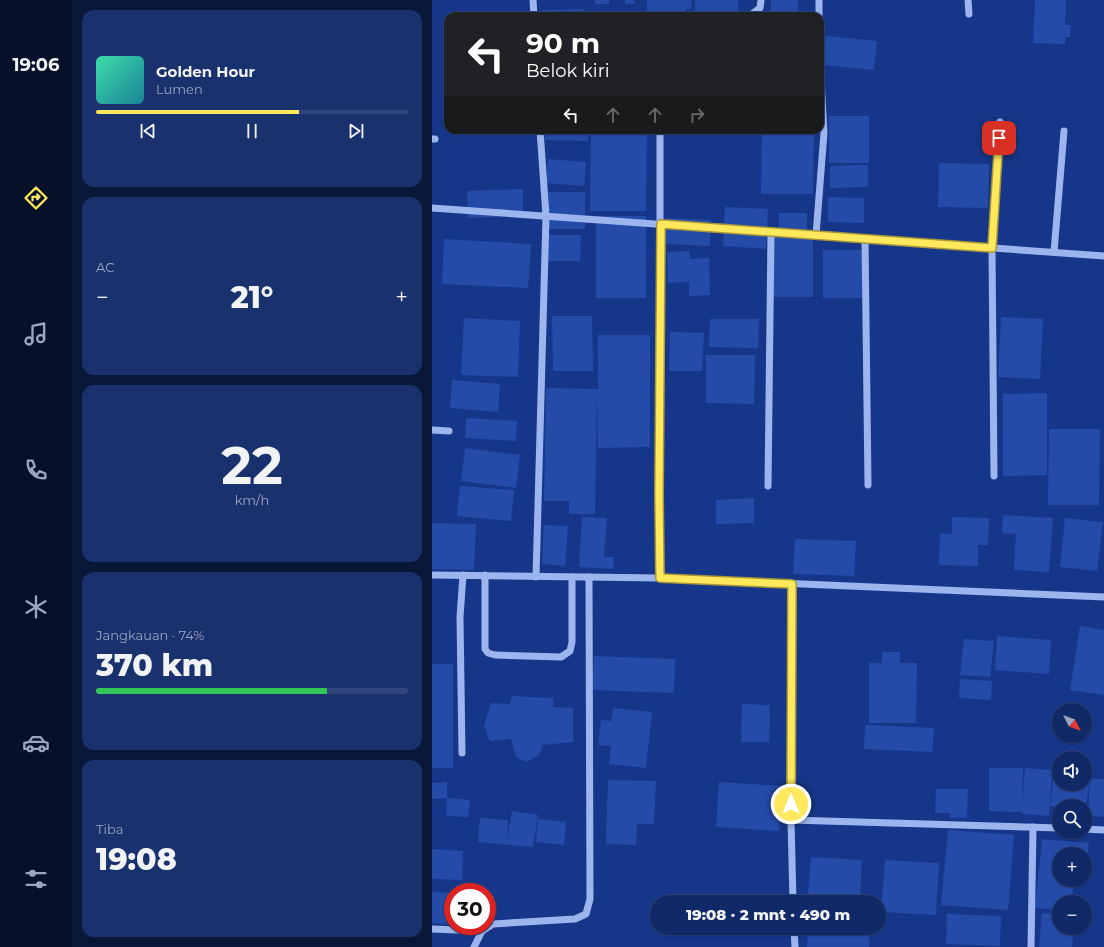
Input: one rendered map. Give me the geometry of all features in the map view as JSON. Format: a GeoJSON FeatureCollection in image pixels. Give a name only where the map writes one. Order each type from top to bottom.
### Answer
{"type":"FeatureCollection","features":[{"type":"Feature","properties":{"kind":"street"},"geometry":{"type":"LineString","coordinates":[[533,0],[534,12]]}},
{"type":"Feature","properties":{"kind":"street"},"geometry":{"type":"LineString","coordinates":[[754,12],[760,8],[761,0]]}},
{"type":"Feature","properties":{"kind":"street"},"geometry":{"type":"LineString","coordinates":[[819,0],[819,12]]}},
{"type":"Feature","properties":{"kind":"street"},"geometry":{"type":"LineString","coordinates":[[968,0],[969,14]]}},
{"type":"Feature","properties":{"kind":"street"},"geometry":{"type":"LineString","coordinates":[[994,476],[992,248],[1000,122]]}},
{"type":"Feature","properties":{"kind":"street"},"geometry":{"type":"LineString","coordinates":[[1054,252],[1064,131]]}},
{"type":"Feature","properties":{"kind":"street"},"geometry":{"type":"LineString","coordinates":[[536,577],[546,216],[540,134]]}},
{"type":"Feature","properties":{"kind":"street"},"geometry":{"type":"LineString","coordinates":[[660,134],[660,578]]}},
{"type":"Feature","properties":{"kind":"street"},"geometry":{"type":"LineString","coordinates":[[816,235],[824,134]]}},
{"type":"Feature","properties":{"kind":"street"},"geometry":{"type":"LineString","coordinates":[[432,208],[1104,256]]}},
{"type":"Feature","properties":{"kind":"street"},"geometry":{"type":"LineString","coordinates":[[768,486],[771,232]]}},
{"type":"Feature","properties":{"kind":"street"},"geometry":{"type":"LineString","coordinates":[[865,239],[868,485]]}},
{"type":"Feature","properties":{"kind":"street"},"geometry":{"type":"LineString","coordinates":[[432,430],[449,431]]}},
{"type":"Feature","properties":{"kind":"street"},"geometry":{"type":"LineString","coordinates":[[432,575],[660,578],[1104,597]]}},
{"type":"Feature","properties":{"kind":"street"},"geometry":{"type":"LineString","coordinates":[[462,752],[460,617],[463,575]]}},
{"type":"Feature","properties":{"kind":"street"},"geometry":{"type":"LineString","coordinates":[[485,575],[485,649],[488,653],[495,655],[561,657],[570,651],[572,642],[572,577]]}},
{"type":"Feature","properties":{"kind":"street"},"geometry":{"type":"LineString","coordinates":[[496,924],[575,919],[586,914],[590,899],[589,577]]}},
{"type":"Feature","properties":{"kind":"street"},"geometry":{"type":"LineString","coordinates":[[792,584],[791,820],[793,895]]}},
{"type":"Feature","properties":{"kind":"street"},"geometry":{"type":"LineString","coordinates":[[791,820],[1052,828]]}},
{"type":"Feature","properties":{"kind":"street"},"geometry":{"type":"LineString","coordinates":[[1031,947],[1033,827]]}},
{"type":"Feature","properties":{"kind":"street"},"geometry":{"type":"LineString","coordinates":[[1092,829],[1104,830]]}},
{"type":"Feature","properties":{"kind":"street"},"geometry":{"type":"LineString","coordinates":[[432,929],[444,929]]}},
{"type":"Feature","properties":{"kind":"street"},"geometry":{"type":"LineString","coordinates":[[474,947],[480,935]]}},
{"type":"Feature","properties":{"kind":"street"},"geometry":{"type":"LineString","coordinates":[[794,935],[795,947]]}},
{"type":"Feature","properties":{"kind":"building"},"geometry":{"type":"Polygon","coordinates":[[[595,0],[609,0],[609,4],[595,4],[595,0]]]}},
{"type":"Feature","properties":{"kind":"building"},"geometry":{"type":"Polygon","coordinates":[[[625,0],[634,0],[635,4],[625,4],[625,0]]]}},
{"type":"Feature","properties":{"kind":"building"},"geometry":{"type":"Polygon","coordinates":[[[647,0],[692,0],[691,9],[686,9],[686,12],[647,12],[647,0]]]}},
{"type":"Feature","properties":{"kind":"building"},"geometry":{"type":"Polygon","coordinates":[[[695,0],[738,0],[738,12],[695,11],[695,0]]]}},
{"type":"Feature","properties":{"kind":"building"},"geometry":{"type":"Polygon","coordinates":[[[771,0],[798,0],[798,12],[771,12],[771,0]]]}},
{"type":"Feature","properties":{"kind":"building"},"geometry":{"type":"Polygon","coordinates":[[[1035,0],[1066,0],[1065,25],[1071,25],[1070,37],[1065,37],[1065,44],[1033,43],[1035,0]]]}},
{"type":"Feature","properties":{"kind":"building"},"geometry":{"type":"Polygon","coordinates":[[[584,9],[584,12],[543,12],[543,10],[584,9]]]}},
{"type":"Feature","properties":{"kind":"building"},"geometry":{"type":"Polygon","coordinates":[[[826,36],[877,41],[874,70],[824,65],[826,36]]]}},
{"type":"Feature","properties":{"kind":"building"},"geometry":{"type":"Polygon","coordinates":[[[829,116],[869,116],[869,163],[829,163],[829,116]]]}},
{"type":"Feature","properties":{"kind":"building"},"geometry":{"type":"Polygon","coordinates":[[[545,134],[588,134],[588,141],[545,140],[545,134]]]}},
{"type":"Feature","properties":{"kind":"building"},"geometry":{"type":"Polygon","coordinates":[[[591,134],[647,134],[646,211],[590,211],[591,134]]]}},
{"type":"Feature","properties":{"kind":"building"},"geometry":{"type":"Polygon","coordinates":[[[762,134],[814,134],[813,194],[761,194],[762,134]]]}},
{"type":"Feature","properties":{"kind":"building"},"geometry":{"type":"Polygon","coordinates":[[[548,159],[586,162],[584,186],[546,183],[548,159]]]}},
{"type":"Feature","properties":{"kind":"building"},"geometry":{"type":"Polygon","coordinates":[[[939,163],[989,164],[988,208],[938,207],[939,163]]]}},
{"type":"Feature","properties":{"kind":"building"},"geometry":{"type":"Polygon","coordinates":[[[868,165],[868,187],[830,188],[830,166],[868,165]]]}},
{"type":"Feature","properties":{"kind":"building"},"geometry":{"type":"Polygon","coordinates":[[[523,189],[523,216],[468,218],[467,191],[523,189]]]}},
{"type":"Feature","properties":{"kind":"building"},"geometry":{"type":"Polygon","coordinates":[[[548,192],[585,192],[585,229],[547,229],[548,192]]]}},
{"type":"Feature","properties":{"kind":"building"},"geometry":{"type":"Polygon","coordinates":[[[828,197],[864,198],[864,223],[828,222],[828,197]]]}},
{"type":"Feature","properties":{"kind":"building"},"geometry":{"type":"Polygon","coordinates":[[[725,207],[768,209],[766,249],[723,246],[725,207]]]}},
{"type":"Feature","properties":{"kind":"building"},"geometry":{"type":"Polygon","coordinates":[[[779,213],[807,213],[807,240],[813,240],[813,297],[772,297],[772,235],[779,235],[779,213]]]}},
{"type":"Feature","properties":{"kind":"building"},"geometry":{"type":"Polygon","coordinates":[[[596,216],[646,216],[646,298],[596,298],[596,216]]]}},
{"type":"Feature","properties":{"kind":"building"},"geometry":{"type":"Polygon","coordinates":[[[666,218],[711,220],[710,246],[665,244],[666,218]]]}},
{"type":"Feature","properties":{"kind":"building"},"geometry":{"type":"Polygon","coordinates":[[[548,235],[581,235],[580,261],[548,261],[548,235]]]}},
{"type":"Feature","properties":{"kind":"building"},"geometry":{"type":"Polygon","coordinates":[[[444,239],[531,244],[528,288],[442,284],[444,239]]]}},
{"type":"Feature","properties":{"kind":"building"},"geometry":{"type":"Polygon","coordinates":[[[823,250],[863,250],[862,298],[823,298],[823,250]]]}},
{"type":"Feature","properties":{"kind":"building"},"geometry":{"type":"Polygon","coordinates":[[[690,251],[690,259],[709,258],[710,295],[689,296],[689,282],[668,283],[667,252],[690,251]]]}},
{"type":"Feature","properties":{"kind":"building"},"geometry":{"type":"Polygon","coordinates":[[[552,316],[592,316],[593,371],[553,371],[552,316]]]}},
{"type":"Feature","properties":{"kind":"building"},"geometry":{"type":"Polygon","coordinates":[[[1001,317],[1043,319],[1040,379],[998,377],[1001,317]]]}},
{"type":"Feature","properties":{"kind":"building"},"geometry":{"type":"Polygon","coordinates":[[[464,318],[520,321],[518,377],[461,375],[464,318]]]}},
{"type":"Feature","properties":{"kind":"building"},"geometry":{"type":"Polygon","coordinates":[[[710,319],[759,319],[758,348],[709,347],[710,319]]]}},
{"type":"Feature","properties":{"kind":"building"},"geometry":{"type":"Polygon","coordinates":[[[670,332],[704,333],[702,371],[669,371],[670,332]]]}},
{"type":"Feature","properties":{"kind":"building"},"geometry":{"type":"Polygon","coordinates":[[[598,335],[650,335],[650,447],[598,448],[597,393],[595,514],[569,514],[569,501],[544,501],[546,388],[598,389],[598,335]]]}},
{"type":"Feature","properties":{"kind":"building"},"geometry":{"type":"Polygon","coordinates":[[[706,355],[755,355],[754,404],[706,403],[706,355]]]}},
{"type":"Feature","properties":{"kind":"building"},"geometry":{"type":"Polygon","coordinates":[[[452,380],[500,384],[498,412],[450,408],[452,380]]]}},
{"type":"Feature","properties":{"kind":"building"},"geometry":{"type":"Polygon","coordinates":[[[1047,393],[1047,475],[1003,476],[1003,394],[1047,393]]]}},
{"type":"Feature","properties":{"kind":"building"},"geometry":{"type":"Polygon","coordinates":[[[466,418],[517,421],[516,441],[465,438],[466,418]]]}},
{"type":"Feature","properties":{"kind":"building"},"geometry":{"type":"Polygon","coordinates":[[[1049,429],[1100,429],[1099,505],[1048,505],[1049,429]]]}},
{"type":"Feature","properties":{"kind":"building"},"geometry":{"type":"Polygon","coordinates":[[[465,448],[520,455],[516,488],[461,481],[465,448]]]}},
{"type":"Feature","properties":{"kind":"building"},"geometry":{"type":"Polygon","coordinates":[[[460,486],[514,490],[511,521],[457,516],[460,486]]]}},
{"type":"Feature","properties":{"kind":"building"},"geometry":{"type":"Polygon","coordinates":[[[754,498],[754,523],[716,524],[716,500],[754,498]]]}},
{"type":"Feature","properties":{"kind":"building"},"geometry":{"type":"Polygon","coordinates":[[[1003,515],[1053,518],[1049,572],[1014,570],[1016,534],[1002,533],[1003,515]]]}},
{"type":"Feature","properties":{"kind":"building"},"geometry":{"type":"Polygon","coordinates":[[[582,517],[607,518],[604,557],[614,557],[613,569],[579,567],[582,517]]]}},
{"type":"Feature","properties":{"kind":"building"},"geometry":{"type":"Polygon","coordinates":[[[952,517],[989,518],[988,545],[978,545],[978,566],[939,565],[940,533],[952,534],[952,517]]]}},
{"type":"Feature","properties":{"kind":"building"},"geometry":{"type":"Polygon","coordinates":[[[1065,518],[1103,522],[1097,571],[1060,567],[1065,518]]]}},
{"type":"Feature","properties":{"kind":"building"},"geometry":{"type":"Polygon","coordinates":[[[432,523],[476,524],[474,570],[432,569],[432,523]]]}},
{"type":"Feature","properties":{"kind":"building"},"geometry":{"type":"Polygon","coordinates":[[[544,525],[568,526],[565,566],[542,564],[544,525]]]}},
{"type":"Feature","properties":{"kind":"building"},"geometry":{"type":"Polygon","coordinates":[[[795,539],[856,541],[854,576],[793,574],[795,539]]]}},
{"type":"Feature","properties":{"kind":"building"},"geometry":{"type":"Polygon","coordinates":[[[1080,626],[1104,630],[1104,695],[1070,690],[1080,626]]]}},
{"type":"Feature","properties":{"kind":"building"},"geometry":{"type":"Polygon","coordinates":[[[997,636],[1051,640],[1049,674],[995,670],[997,636]]]}},
{"type":"Feature","properties":{"kind":"building"},"geometry":{"type":"Polygon","coordinates":[[[964,639],[994,641],[990,677],[960,675],[964,639]]]}},
{"type":"Feature","properties":{"kind":"building"},"geometry":{"type":"Polygon","coordinates":[[[882,652],[900,652],[900,663],[917,663],[916,723],[869,723],[869,663],[882,663],[882,652]]]}},
{"type":"Feature","properties":{"kind":"building"},"geometry":{"type":"Polygon","coordinates":[[[594,656],[675,659],[674,693],[592,690],[594,656]]]}},
{"type":"Feature","properties":{"kind":"building"},"geometry":{"type":"Polygon","coordinates":[[[432,664],[453,664],[453,768],[432,768],[432,664]]]}},
{"type":"Feature","properties":{"kind":"building"},"geometry":{"type":"Polygon","coordinates":[[[960,679],[992,681],[991,700],[959,698],[960,679]]]}},
{"type":"Feature","properties":{"kind":"building"},"geometry":{"type":"Polygon","coordinates":[[[512,696],[553,698],[553,707],[573,708],[573,742],[543,745],[539,755],[527,762],[516,757],[511,739],[490,741],[484,726],[491,703],[510,704],[512,696]]]}},
{"type":"Feature","properties":{"kind":"building"},"geometry":{"type":"Polygon","coordinates":[[[742,704],[770,705],[769,742],[741,742],[742,704]]]}},
{"type":"Feature","properties":{"kind":"building"},"geometry":{"type":"Polygon","coordinates":[[[613,708],[652,712],[646,768],[609,764],[611,746],[598,745],[601,720],[611,721],[613,708]]]}},
{"type":"Feature","properties":{"kind":"building"},"geometry":{"type":"Polygon","coordinates":[[[865,725],[934,728],[932,752],[864,749],[865,725]]]}},
{"type":"Feature","properties":{"kind":"building"},"geometry":{"type":"Polygon","coordinates":[[[989,768],[1023,768],[1022,807],[1025,768],[1052,770],[1049,816],[1022,814],[1022,812],[989,811],[989,768]]]}},
{"type":"Feature","properties":{"kind":"building"},"geometry":{"type":"Polygon","coordinates":[[[1092,779],[1104,779],[1104,817],[1092,816],[1092,799],[1089,799],[1089,791],[1092,791],[1092,779]]]}},
{"type":"Feature","properties":{"kind":"building"},"geometry":{"type":"Polygon","coordinates":[[[608,780],[656,781],[654,824],[637,824],[636,845],[606,844],[608,780]]]}},
{"type":"Feature","properties":{"kind":"building"},"geometry":{"type":"Polygon","coordinates":[[[447,782],[447,798],[432,799],[432,783],[447,782]]]}},
{"type":"Feature","properties":{"kind":"building"},"geometry":{"type":"Polygon","coordinates":[[[719,782],[782,786],[779,831],[716,827],[719,782]]]}},
{"type":"Feature","properties":{"kind":"building"},"geometry":{"type":"Polygon","coordinates":[[[936,789],[968,789],[967,818],[950,818],[950,813],[935,813],[936,789]]]}},
{"type":"Feature","properties":{"kind":"building"},"geometry":{"type":"Polygon","coordinates":[[[1052,790],[1088,791],[1087,799],[1052,799],[1052,806],[1050,806],[1052,790]]]}},
{"type":"Feature","properties":{"kind":"building"},"geometry":{"type":"Polygon","coordinates":[[[447,798],[470,800],[468,817],[446,816],[447,798]]]}},
{"type":"Feature","properties":{"kind":"building"},"geometry":{"type":"Polygon","coordinates":[[[512,811],[538,815],[533,847],[478,842],[480,818],[508,820],[507,841],[512,811]]]}},
{"type":"Feature","properties":{"kind":"building"},"geometry":{"type":"Polygon","coordinates":[[[538,819],[566,822],[564,845],[536,842],[538,819]]]}},
{"type":"Feature","properties":{"kind":"building"},"geometry":{"type":"Polygon","coordinates":[[[948,830],[1014,835],[1008,910],[941,905],[948,830]]]}},
{"type":"Feature","properties":{"kind":"building"},"geometry":{"type":"Polygon","coordinates":[[[1042,839],[1089,843],[1089,847],[1052,847],[1052,887],[1073,887],[1073,895],[1052,895],[1052,909],[1035,908],[1042,839]]]}},
{"type":"Feature","properties":{"kind":"building"},"geometry":{"type":"Polygon","coordinates":[[[432,849],[463,851],[462,880],[432,879],[432,849]]]}},
{"type":"Feature","properties":{"kind":"building"},"geometry":{"type":"Polygon","coordinates":[[[811,857],[862,860],[860,895],[808,895],[811,857]]]}},
{"type":"Feature","properties":{"kind":"building"},"geometry":{"type":"Polygon","coordinates":[[[885,860],[939,863],[936,915],[886,912],[886,895],[882,895],[885,860]]]}},
{"type":"Feature","properties":{"kind":"building"},"geometry":{"type":"Polygon","coordinates":[[[432,892],[444,893],[444,924],[432,923],[432,892]]]}},
{"type":"Feature","properties":{"kind":"building"},"geometry":{"type":"Polygon","coordinates":[[[1042,913],[1052,914],[1052,935],[1073,935],[1072,947],[1039,947],[1042,913]]]}},
{"type":"Feature","properties":{"kind":"building"},"geometry":{"type":"Polygon","coordinates":[[[947,914],[1001,916],[1000,946],[946,944],[947,914]]]}},
{"type":"Feature","properties":{"kind":"building"},"geometry":{"type":"Polygon","coordinates":[[[808,935],[870,935],[869,947],[807,947],[808,935]]]}},
{"type":"Feature","properties":{"kind":"route"},"geometry":{"type":"LineString","coordinates":[[791,804],[792,584],[660,578],[659,495],[661,391],[661,224],[992,248],[999,138]]}}]}
